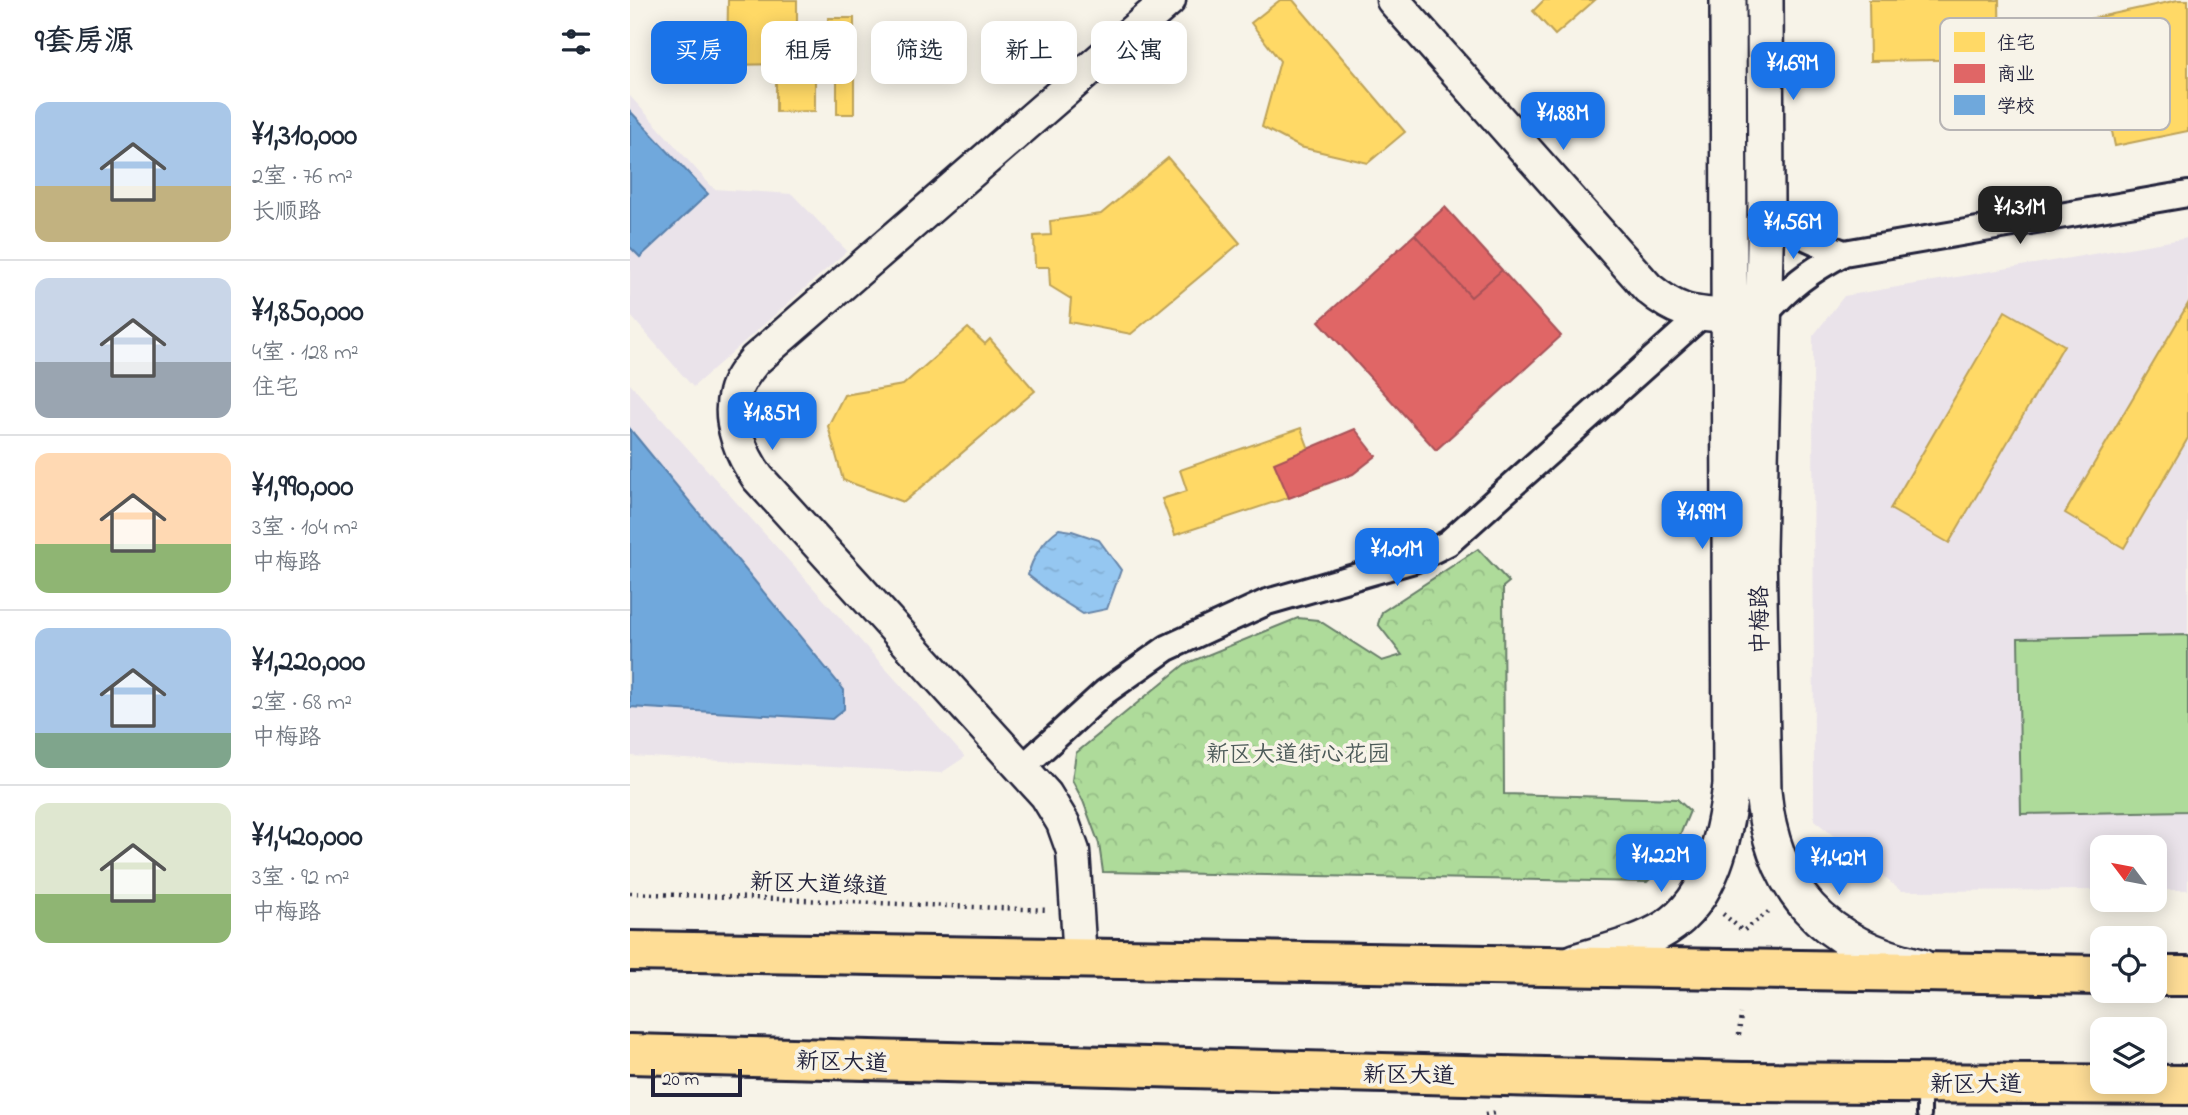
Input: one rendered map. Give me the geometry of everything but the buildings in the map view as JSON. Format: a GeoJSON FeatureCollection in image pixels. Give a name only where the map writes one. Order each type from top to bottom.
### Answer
{"type":"FeatureCollection","features":[{"type":"Feature","properties":{"kind":"main road","name":"中梅路"},"geometry":{"type":"LineString","coordinates":[[1558,967],[1626,945],[1667,927],[1696,898],[1706,880],[1722,835],[1731,785],[1716,315],[1728,0]]}},
{"type":"Feature","properties":{"kind":"main road","name":"中梅路"},"geometry":{"type":"LineString","coordinates":[[1765,0],[1766,204],[1758,564],[1765,819],[1780,868],[1795,892],[1828,926],[1901,962],[1944,973]]}},
{"type":"Feature","properties":{"kind":"main road"},"geometry":{"type":"LineString","coordinates":[[630,951],[2090,975]]}},
{"type":"Feature","properties":{"kind":"main road"},"geometry":{"type":"LineString","coordinates":[[2167,976],[2188,976]]}},
{"type":"Feature","properties":{"kind":"main road","name":"新区大道"},"geometry":{"type":"LineString","coordinates":[[630,1054],[1742,1082],[1924,1099],[2188,1085]]}},
{"type":"Feature","properties":{"kind":"street"},"geometry":{"type":"LineString","coordinates":[[1080,958],[1073,851],[1063,823],[1046,795],[758,478],[746,462],[732,412],[734,394],[743,374],[755,359],[1168,0]]}},
{"type":"Feature","properties":{"kind":"street"},"geometry":{"type":"LineString","coordinates":[[1393,0],[1648,288],[1682,311],[1716,315]]}},
{"type":"Feature","properties":{"kind":"street"},"geometry":{"type":"LineString","coordinates":[[1763,316],[1798,280],[1844,253],[2188,194]]}},
{"type":"Feature","properties":{"kind":"street"},"geometry":{"type":"LineString","coordinates":[[1766,204],[1781,222],[1801,236],[1844,253]]}},
{"type":"Feature","properties":{"kind":"street"},"geometry":{"type":"LineString","coordinates":[[1023,767],[1105,692],[1167,648],[1267,602],[1414,560],[1447,543],[1716,315]]}},
{"type":"Feature","properties":{"kind":"path","name":"新区大道绿道"},"geometry":{"type":"LineString","coordinates":[[630,892],[1048,910]]}},
{"type":"Feature","properties":{"kind":"path"},"geometry":{"type":"LineString","coordinates":[[1722,913],[1743,931],[1774,908]]}},
{"type":"Feature","properties":{"kind":"path"},"geometry":{"type":"LineString","coordinates":[[1740,1035],[1741,1014]]}},
{"type":"Feature","properties":{"kind":"shaded area"},"geometry":{"type":"Polygon","coordinates":[[[630,96],[714,189],[792,194],[847,251],[693,387],[630,315],[630,96]]]}},
{"type":"Feature","properties":{"kind":"shaded area"},"geometry":{"type":"Polygon","coordinates":[[[2188,238],[2188,890],[2167,890],[2167,835],[2090,835],[2090,890],[1901,891],[1814,820],[1813,336],[1844,296],[2188,238]]]}},
{"type":"Feature","properties":{"kind":"shaded area"},"geometry":{"type":"Polygon","coordinates":[[[630,384],[965,757],[941,773],[630,756],[630,384]]]}},
{"type":"Feature","properties":{"kind":"green space","name":"新区大道街心花园"},"geometry":{"type":"Polygon","coordinates":[[[1478,549],[1509,582],[1503,587],[1504,794],[1677,799],[1690,811],[1669,861],[1647,882],[1103,872],[1099,844],[1072,780],[1076,753],[1185,664],[1298,618],[1318,620],[1382,661],[1402,655],[1378,624],[1382,612],[1478,549]]]}},
{"type":"Feature","properties":{"kind":"green space"},"geometry":{"type":"Polygon","coordinates":[[[2188,635],[2188,811],[2021,814],[2018,638],[2188,635]]]}},
{"type":"Feature","properties":{"kind":"water"},"geometry":{"type":"Polygon","coordinates":[[[1059,529],[1099,540],[1121,570],[1107,609],[1083,614],[1028,575],[1039,549],[1059,529]]]}}]}
